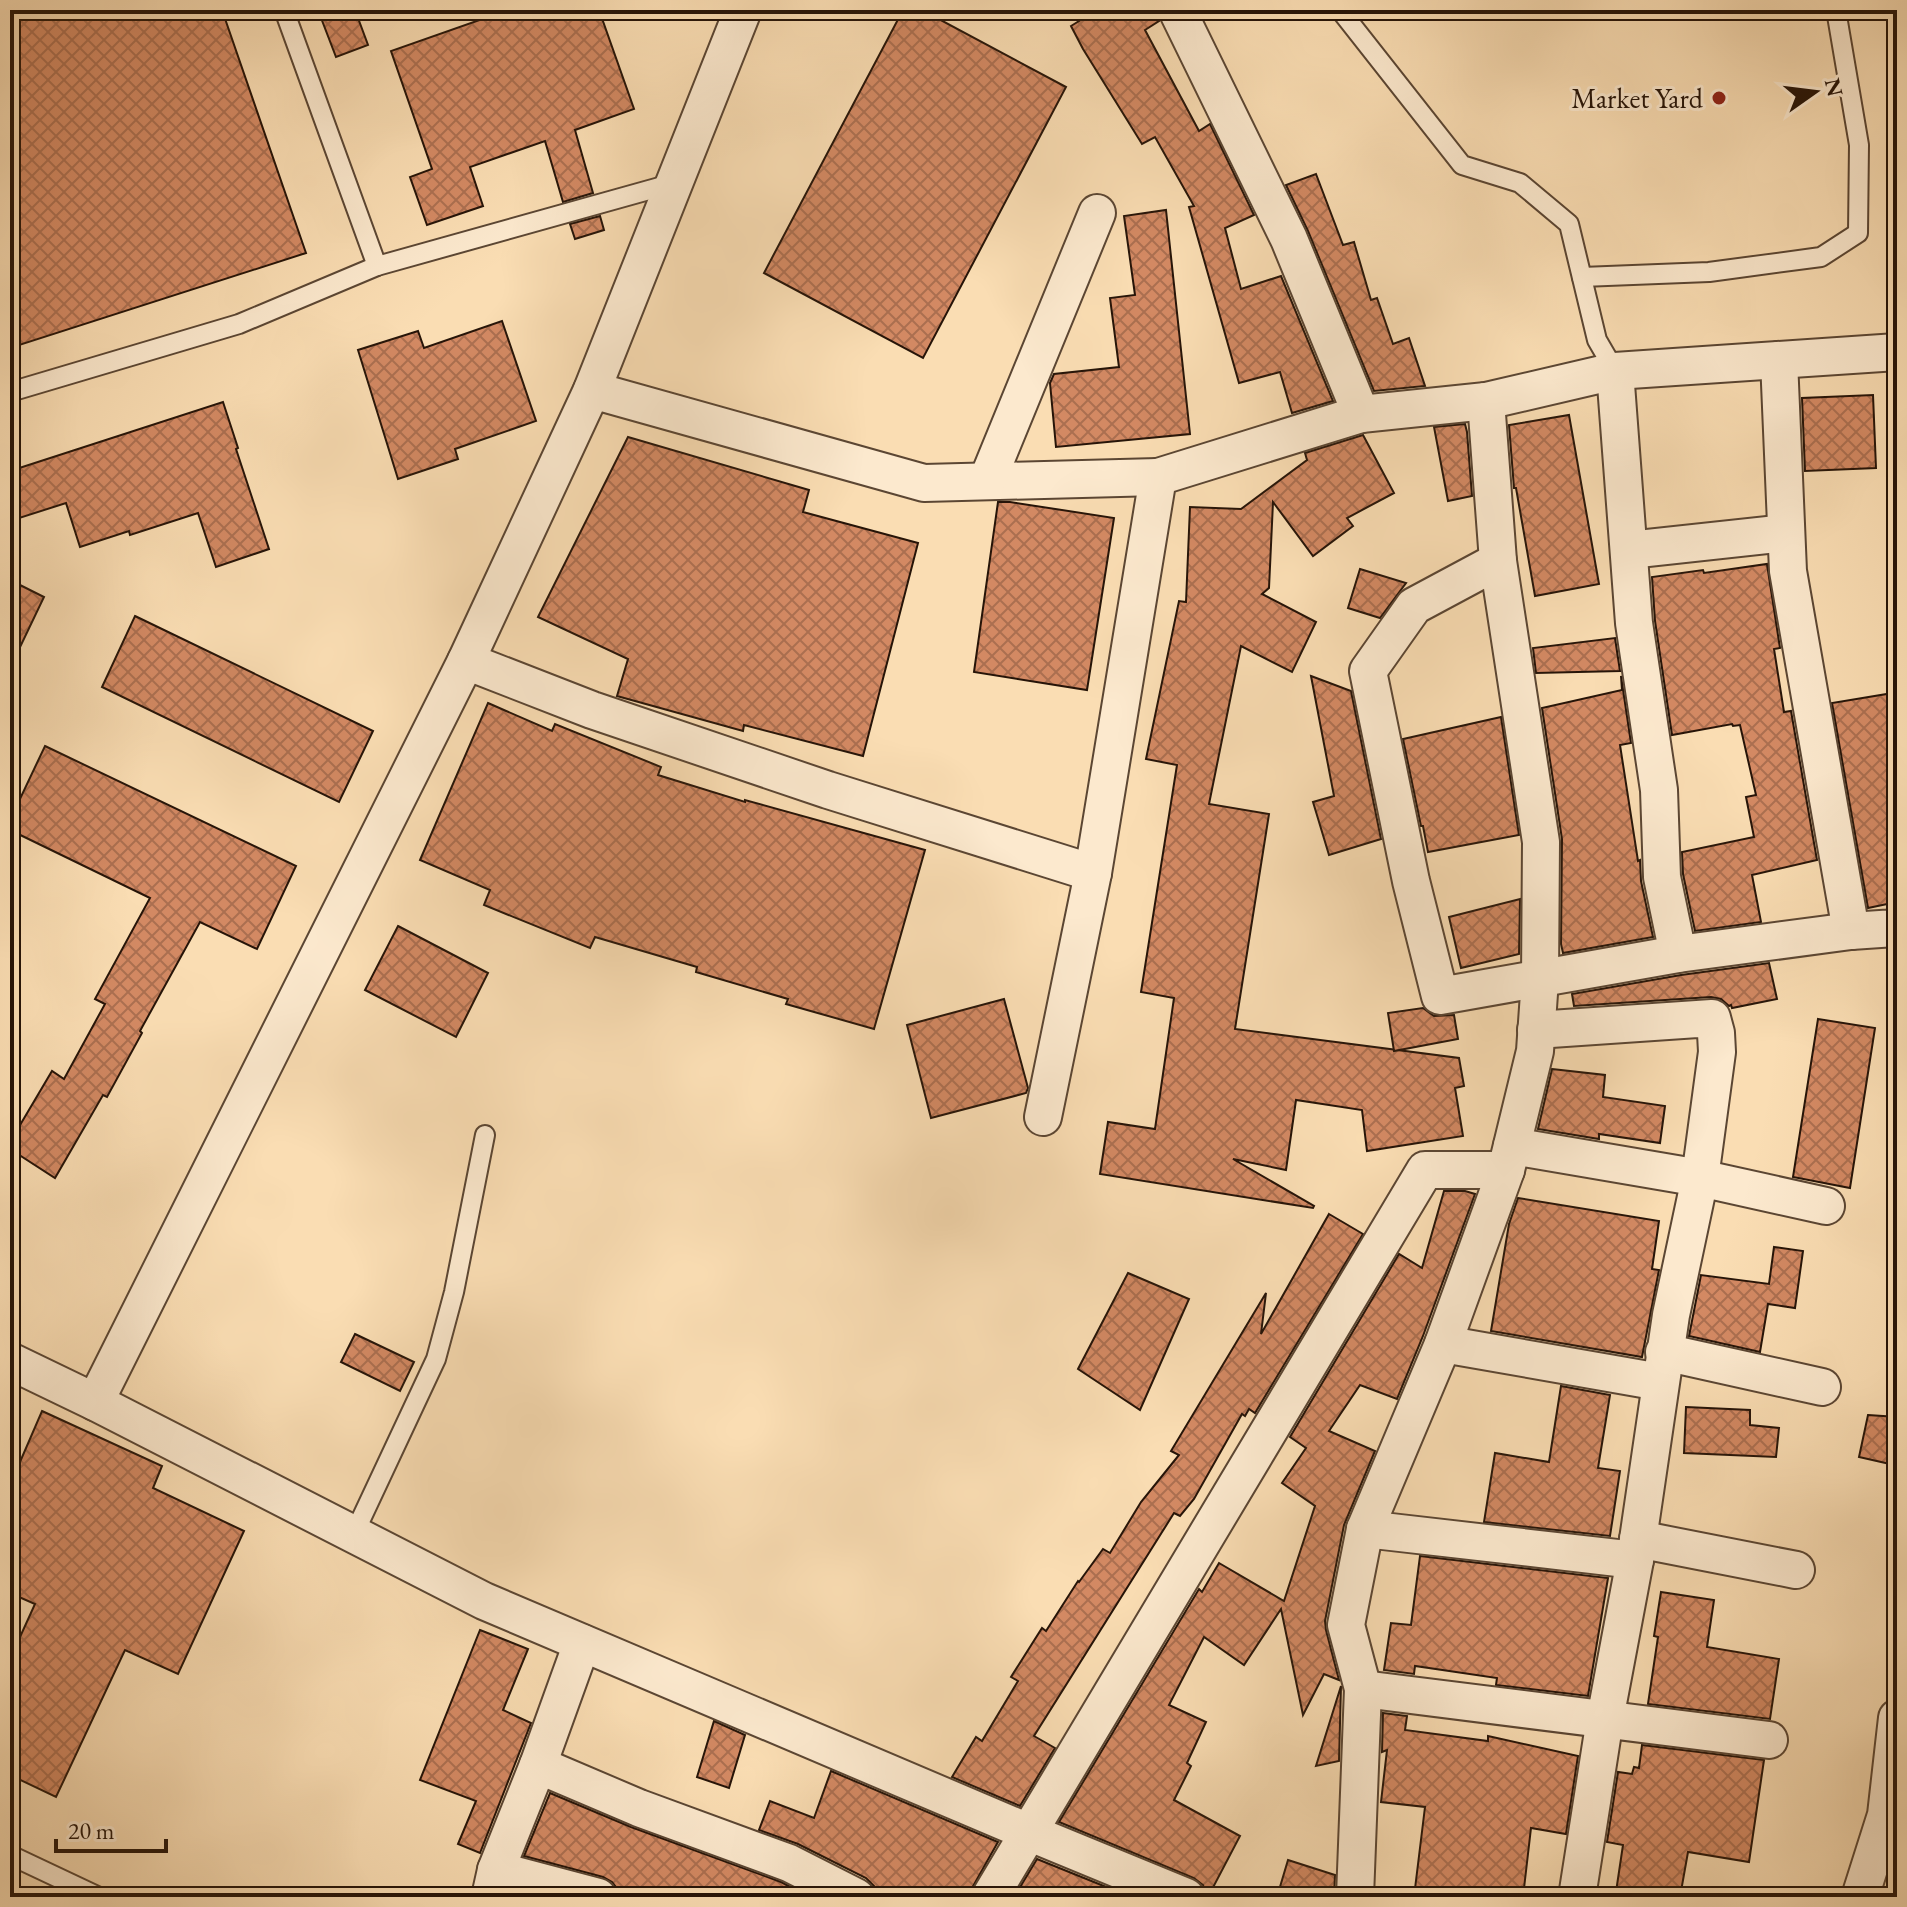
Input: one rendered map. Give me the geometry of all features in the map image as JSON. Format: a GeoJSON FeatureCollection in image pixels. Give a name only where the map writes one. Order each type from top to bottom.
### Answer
{"type":"FeatureCollection","features":[{"type":"Feature","properties":{"kind":"street"},"geometry":{"type":"LineString","coordinates":[[95,1402],[466,661],[592,390],[743,10]]}},
{"type":"Feature","properties":{"kind":"street"},"geometry":{"type":"LineString","coordinates":[[1177,10],[1289,239],[1361,414]]}},
{"type":"Feature","properties":{"kind":"street"},"geometry":{"type":"LineString","coordinates":[[987,481],[1097,213]]}},
{"type":"Feature","properties":{"kind":"street"},"geometry":{"type":"LineString","coordinates":[[592,390],[924,483],[1158,477],[1361,414],[1486,401],[1615,371],[1897,352]]}},
{"type":"Feature","properties":{"kind":"street"},"geometry":{"type":"LineString","coordinates":[[1779,360],[1788,571],[1851,931]]}},
{"type":"Feature","properties":{"kind":"street"},"geometry":{"type":"LineString","coordinates":[[1615,371],[1634,623],[1659,790],[1662,877],[1678,954]]}},
{"type":"Feature","properties":{"kind":"street"},"geometry":{"type":"LineString","coordinates":[[1355,1897],[1363,1689],[1346,1625],[1365,1529],[1443,1344],[1509,1158],[1535,1051],[1540,979],[1541,842],[1498,561],[1486,401]]}},
{"type":"Feature","properties":{"kind":"street"},"geometry":{"type":"LineString","coordinates":[[1043,1117],[1093,873],[1158,477]]}},
{"type":"Feature","properties":{"kind":"street"},"geometry":{"type":"LineString","coordinates":[[1629,550],[1786,533]]}},
{"type":"Feature","properties":{"kind":"street"},"geometry":{"type":"LineString","coordinates":[[1498,561],[1414,606],[1368,671],[1411,881],[1440,996],[1678,954],[1895,928],[1897,925]]}},
{"type":"Feature","properties":{"kind":"street"},"geometry":{"type":"LineString","coordinates":[[466,661],[592,710],[828,790],[1093,873]]}},
{"type":"Feature","properties":{"kind":"street"},"geometry":{"type":"LineString","coordinates":[[1536,1030],[1712,1018],[1717,1052],[1700,1178],[1662,1367],[1637,1549],[1605,1719],[1577,1897]]}},
{"type":"Feature","properties":{"kind":"street"},"geometry":{"type":"LineString","coordinates":[[990,1897],[1425,1170],[1509,1158],[1700,1178],[1826,1206]]}},
{"type":"Feature","properties":{"kind":"street"},"geometry":{"type":"LineString","coordinates":[[1443,1344],[1822,1387]]}},
{"type":"Feature","properties":{"kind":"street"},"geometry":{"type":"LineString","coordinates":[[10,1361],[484,1601],[1186,1897]]}},
{"type":"Feature","properties":{"kind":"street"},"geometry":{"type":"LineString","coordinates":[[1365,1529],[1637,1549],[1796,1570]]}},
{"type":"Feature","properties":{"kind":"street"},"geometry":{"type":"LineString","coordinates":[[582,1643],[493,1884],[598,1897]]}},
{"type":"Feature","properties":{"kind":"street"},"geometry":{"type":"LineString","coordinates":[[1363,1689],[1769,1740]]}},
{"type":"Feature","properties":{"kind":"street"},"geometry":{"type":"LineString","coordinates":[[1860,1897],[1886,1815],[1897,1718]]}},
{"type":"Feature","properties":{"kind":"street"},"geometry":{"type":"LineString","coordinates":[[538,1765],[639,1808],[789,1863],[856,1897]]}},
{"type":"Feature","properties":{"kind":"lane"},"geometry":{"type":"LineString","coordinates":[[284,10],[377,266]]}},
{"type":"Feature","properties":{"kind":"lane"},"geometry":{"type":"LineString","coordinates":[[1340,10],[1462,165],[1520,183],[1569,224],[1597,340],[1615,371]]}},
{"type":"Feature","properties":{"kind":"lane"},"geometry":{"type":"LineString","coordinates":[[1582,277],[1709,272],[1821,257],[1858,233],[1859,145],[1836,10]]}},
{"type":"Feature","properties":{"kind":"lane"},"geometry":{"type":"LineString","coordinates":[[10,392],[239,324],[377,266],[674,183]]}},
{"type":"Feature","properties":{"kind":"lane"},"geometry":{"type":"LineString","coordinates":[[354,1534],[436,1359],[454,1292],[485,1135]]}},
{"type":"Feature","properties":{"kind":"lane"},"geometry":{"type":"LineString","coordinates":[[10,1855],[99,1897]]}},
{"type":"Feature","properties":{"kind":"building"},"geometry":{"type":"Polygon","coordinates":[[[10,10],[222,10],[306,253],[10,348],[10,10]]]}},
{"type":"Feature","properties":{"kind":"building"},"geometry":{"type":"Polygon","coordinates":[[[318,10],[355,10],[368,45],[336,57],[318,10]]]}},
{"type":"Feature","properties":{"kind":"building"},"geometry":{"type":"Polygon","coordinates":[[[508,10],[599,10],[634,109],[575,130],[593,193],[563,202],[545,141],[470,167],[483,206],[427,225],[410,177],[432,169],[391,51],[508,10]]]}},
{"type":"Feature","properties":{"kind":"building"},"geometry":{"type":"Polygon","coordinates":[[[903,10],[922,10],[1066,87],[923,358],[764,273],[903,10]]]}},
{"type":"Feature","properties":{"kind":"building"},"geometry":{"type":"Polygon","coordinates":[[[1097,10],[1156,10],[1159,21],[1145,30],[1199,131],[1210,124],[1254,215],[1225,228],[1241,289],[1281,276],[1333,401],[1292,413],[1280,372],[1239,383],[1189,207],[1194,206],[1155,137],[1142,144],[1071,26],[1097,10]]]}},
{"type":"Feature","properties":{"kind":"building"},"geometry":{"type":"Polygon","coordinates":[[[1316,174],[1343,245],[1354,242],[1371,300],[1377,298],[1393,344],[1409,338],[1425,386],[1374,391],[1286,185],[1316,174]]]}},
{"type":"Feature","properties":{"kind":"building"},"geometry":{"type":"Polygon","coordinates":[[[1166,210],[1190,434],[1056,447],[1050,383],[1054,374],[1119,367],[1110,298],[1135,295],[1124,216],[1166,210]]]}},
{"type":"Feature","properties":{"kind":"building"},"geometry":{"type":"Polygon","coordinates":[[[600,216],[604,230],[575,239],[570,224],[600,216]]]}},
{"type":"Feature","properties":{"kind":"building"},"geometry":{"type":"Polygon","coordinates":[[[502,321],[536,421],[455,449],[458,459],[398,479],[358,350],[418,331],[424,348],[502,321]]]}},
{"type":"Feature","properties":{"kind":"building"},"geometry":{"type":"Polygon","coordinates":[[[1873,395],[1876,468],[1805,471],[1802,398],[1873,395]]]}},
{"type":"Feature","properties":{"kind":"building"},"geometry":{"type":"Polygon","coordinates":[[[223,402],[269,549],[216,567],[198,513],[80,547],[66,503],[10,521],[10,471],[223,402]]]}},
{"type":"Feature","properties":{"kind":"building"},"geometry":{"type":"Polygon","coordinates":[[[1569,415],[1599,584],[1535,596],[1514,488],[1509,425],[1569,415]]]}},
{"type":"Feature","properties":{"kind":"building"},"geometry":{"type":"Polygon","coordinates":[[[1465,424],[1472,496],[1448,501],[1434,427],[1465,424]]]}},
{"type":"Feature","properties":{"kind":"building"},"geometry":{"type":"Polygon","coordinates":[[[1363,435],[1394,493],[1347,518],[1353,526],[1313,556],[1273,502],[1269,588],[1262,594],[1316,622],[1292,672],[1241,646],[1209,804],[1269,814],[1235,1029],[1459,1058],[1464,1086],[1455,1088],[1463,1136],[1367,1151],[1362,1110],[1296,1100],[1286,1170],[1233,1159],[1313,1208],[1100,1174],[1108,1122],[1155,1129],[1174,998],[1141,992],[1177,765],[1146,759],[1179,601],[1186,602],[1190,507],[1241,509],[1307,460],[1305,453],[1363,435]]]}},
{"type":"Feature","properties":{"kind":"building"},"geometry":{"type":"Polygon","coordinates":[[[628,437],[809,490],[803,512],[918,543],[863,756],[744,725],[743,731],[617,696],[628,659],[538,617],[628,437]]]}},
{"type":"Feature","properties":{"kind":"building"},"geometry":{"type":"Polygon","coordinates":[[[998,502],[1114,518],[1087,690],[974,672],[998,502]]]}},
{"type":"Feature","properties":{"kind":"building"},"geometry":{"type":"Polygon","coordinates":[[[1767,564],[1780,648],[1774,649],[1784,712],[1791,711],[1817,860],[1752,875],[1761,922],[1695,931],[1683,874],[1682,852],[1754,837],[1746,797],[1756,795],[1740,725],[1672,735],[1655,621],[1652,577],[1767,564]]]}},
{"type":"Feature","properties":{"kind":"building"},"geometry":{"type":"Polygon","coordinates":[[[1360,569],[1406,583],[1380,618],[1348,608],[1360,569]]]}},
{"type":"Feature","properties":{"kind":"building"},"geometry":{"type":"Polygon","coordinates":[[[10,580],[44,597],[10,668],[10,580]]]}},
{"type":"Feature","properties":{"kind":"building"},"geometry":{"type":"Polygon","coordinates":[[[135,616],[373,731],[339,802],[102,687],[135,616]]]}},
{"type":"Feature","properties":{"kind":"building"},"geometry":{"type":"Polygon","coordinates":[[[1615,638],[1620,671],[1536,673],[1533,648],[1615,638]]]}},
{"type":"Feature","properties":{"kind":"building"},"geometry":{"type":"Polygon","coordinates":[[[1311,676],[1351,691],[1381,839],[1329,855],[1313,802],[1334,796],[1311,676]]]}},
{"type":"Feature","properties":{"kind":"building"},"geometry":{"type":"Polygon","coordinates":[[[1621,676],[1631,743],[1620,745],[1653,937],[1563,953],[1562,839],[1542,708],[1622,690],[1621,676]]]}},
{"type":"Feature","properties":{"kind":"building"},"geometry":{"type":"Polygon","coordinates":[[[1893,693],[1897,719],[1897,843],[1891,844],[1897,871],[1897,902],[1868,908],[1832,703],[1893,693]]]}},
{"type":"Feature","properties":{"kind":"building"},"geometry":{"type":"Polygon","coordinates":[[[488,703],[552,731],[555,724],[661,767],[658,775],[745,802],[925,850],[874,1029],[786,1004],[788,999],[696,972],[697,967],[595,937],[590,948],[484,905],[490,890],[420,860],[488,703]]]}},
{"type":"Feature","properties":{"kind":"building"},"geometry":{"type":"Polygon","coordinates":[[[1501,717],[1519,835],[1428,852],[1403,739],[1501,717]]]}},
{"type":"Feature","properties":{"kind":"building"},"geometry":{"type":"Polygon","coordinates":[[[45,746],[296,866],[257,949],[200,922],[107,1097],[103,1095],[55,1178],[10,1149],[10,1142],[52,1071],[64,1079],[105,1004],[95,999],[150,898],[10,830],[10,820],[45,746]]]}},
{"type":"Feature","properties":{"kind":"building"},"geometry":{"type":"Polygon","coordinates":[[[1520,899],[1519,954],[1461,968],[1449,917],[1520,899]]]}},
{"type":"Feature","properties":{"kind":"building"},"geometry":{"type":"Polygon","coordinates":[[[398,926],[488,973],[456,1037],[365,990],[398,926]]]}},
{"type":"Feature","properties":{"kind":"building"},"geometry":{"type":"Polygon","coordinates":[[[1769,963],[1777,999],[1732,1008],[1721,999],[1711,997],[1574,1006],[1572,994],[1769,963]]]}},
{"type":"Feature","properties":{"kind":"building"},"geometry":{"type":"Polygon","coordinates":[[[1004,999],[1028,1088],[1026,1093],[931,1118],[907,1025],[1004,999]]]}},
{"type":"Feature","properties":{"kind":"building"},"geometry":{"type":"Polygon","coordinates":[[[1423,1008],[1434,1016],[1454,1015],[1458,1039],[1394,1051],[1388,1013],[1423,1008]]]}},
{"type":"Feature","properties":{"kind":"building"},"geometry":{"type":"Polygon","coordinates":[[[1818,1019],[1875,1028],[1850,1188],[1793,1177],[1818,1019]]]}},
{"type":"Feature","properties":{"kind":"building"},"geometry":{"type":"Polygon","coordinates":[[[1552,1069],[1605,1075],[1603,1097],[1665,1106],[1660,1143],[1599,1134],[1599,1139],[1538,1129],[1552,1069]]]}},
{"type":"Feature","properties":{"kind":"building"},"geometry":{"type":"Polygon","coordinates":[[[1444,1191],[1475,1194],[1397,1399],[1360,1385],[1329,1431],[1375,1451],[1344,1525],[1325,1621],[1339,1680],[1324,1674],[1303,1715],[1281,1609],[1244,1665],[1204,1637],[1169,1705],[1206,1722],[1187,1763],[1191,1766],[1174,1800],[1240,1836],[1207,1897],[1203,1885],[1194,1878],[1059,1822],[1199,1589],[1202,1592],[1219,1563],[1284,1601],[1315,1506],[1282,1483],[1306,1448],[1290,1437],[1399,1254],[1422,1268],[1444,1191]]]}},
{"type":"Feature","properties":{"kind":"building"},"geometry":{"type":"Polygon","coordinates":[[[1518,1198],[1659,1221],[1652,1269],[1659,1270],[1642,1357],[1491,1331],[1509,1224],[1518,1198]]]}},
{"type":"Feature","properties":{"kind":"building"},"geometry":{"type":"Polygon","coordinates":[[[1329,1214],[1363,1234],[1255,1413],[1249,1409],[1245,1416],[1242,1414],[1194,1499],[1180,1516],[1174,1513],[1034,1736],[1055,1748],[1020,1806],[952,1777],[976,1737],[982,1741],[1018,1681],[1011,1677],[1042,1628],[1046,1631],[1103,1549],[1110,1553],[1141,1502],[1179,1455],[1171,1451],[1266,1293],[1261,1334],[1329,1214]]]}},
{"type":"Feature","properties":{"kind":"building"},"geometry":{"type":"Polygon","coordinates":[[[1774,1247],[1803,1251],[1795,1308],[1768,1304],[1760,1352],[1689,1336],[1701,1275],[1769,1284],[1774,1247]]]}},
{"type":"Feature","properties":{"kind":"building"},"geometry":{"type":"Polygon","coordinates":[[[1128,1273],[1189,1299],[1140,1410],[1078,1369],[1128,1273]]]}},
{"type":"Feature","properties":{"kind":"building"},"geometry":{"type":"Polygon","coordinates":[[[355,1334],[414,1362],[400,1391],[341,1362],[355,1334]]]}},
{"type":"Feature","properties":{"kind":"building"},"geometry":{"type":"Polygon","coordinates":[[[1561,1386],[1610,1395],[1598,1468],[1620,1471],[1610,1536],[1484,1522],[1495,1453],[1549,1462],[1561,1386]]]}},
{"type":"Feature","properties":{"kind":"building"},"geometry":{"type":"Polygon","coordinates":[[[1686,1407],[1750,1410],[1750,1425],[1779,1428],[1776,1457],[1684,1453],[1686,1407]]]}},
{"type":"Feature","properties":{"kind":"building"},"geometry":{"type":"Polygon","coordinates":[[[42,1411],[162,1466],[153,1488],[244,1531],[178,1674],[125,1650],[56,1797],[10,1775],[10,1659],[35,1604],[10,1593],[10,1485],[42,1411]]]}},
{"type":"Feature","properties":{"kind":"building"},"geometry":{"type":"Polygon","coordinates":[[[1868,1415],[1897,1417],[1890,1464],[1859,1457],[1868,1415]]]}},
{"type":"Feature","properties":{"kind":"building"},"geometry":{"type":"Polygon","coordinates":[[[1420,1556],[1608,1578],[1588,1696],[1496,1685],[1497,1678],[1415,1666],[1414,1674],[1384,1670],[1391,1623],[1411,1625],[1420,1556]]]}},
{"type":"Feature","properties":{"kind":"building"},"geometry":{"type":"Polygon","coordinates":[[[1661,1592],[1714,1600],[1707,1647],[1779,1659],[1770,1719],[1648,1704],[1661,1592]]]}},
{"type":"Feature","properties":{"kind":"building"},"geometry":{"type":"Polygon","coordinates":[[[480,1630],[528,1649],[503,1710],[531,1723],[480,1853],[458,1844],[476,1801],[420,1780],[480,1630]]]}},
{"type":"Feature","properties":{"kind":"building"},"geometry":{"type":"Polygon","coordinates":[[[1341,1686],[1339,1761],[1316,1766],[1341,1686]]]}},
{"type":"Feature","properties":{"kind":"building"},"geometry":{"type":"Polygon","coordinates":[[[1383,1713],[1407,1716],[1405,1730],[1488,1741],[1488,1736],[1578,1756],[1566,1834],[1531,1828],[1523,1897],[1414,1897],[1425,1807],[1381,1802],[1387,1750],[1382,1752],[1383,1713]]]}},
{"type":"Feature","properties":{"kind":"building"},"geometry":{"type":"Polygon","coordinates":[[[714,1721],[745,1735],[729,1788],[697,1777],[714,1721]]]}},
{"type":"Feature","properties":{"kind":"building"},"geometry":{"type":"Polygon","coordinates":[[[1642,1745],[1764,1760],[1749,1862],[1688,1852],[1680,1897],[1649,1897],[1616,1892],[1623,1845],[1607,1842],[1618,1772],[1632,1774],[1634,1767],[1639,1768],[1642,1745]]]}},
{"type":"Feature","properties":{"kind":"building"},"geometry":{"type":"Polygon","coordinates":[[[831,1771],[998,1842],[967,1897],[877,1897],[874,1886],[866,1878],[798,1844],[759,1830],[770,1801],[814,1818],[831,1771]]]}},
{"type":"Feature","properties":{"kind":"building"},"geometry":{"type":"Polygon","coordinates":[[[550,1793],[631,1827],[781,1882],[810,1897],[645,1897],[616,1887],[603,1877],[524,1856],[550,1793]]]}},
{"type":"Feature","properties":{"kind":"building"},"geometry":{"type":"Polygon","coordinates":[[[1037,1859],[1131,1897],[1014,1897],[1037,1859]]]}},
{"type":"Feature","properties":{"kind":"building"},"geometry":{"type":"Polygon","coordinates":[[[1288,1860],[1335,1875],[1334,1897],[1277,1897],[1288,1860]]]}},
{"type":"Feature","properties":{"kind":"place","name":"Market Yard"},"geometry":{"type":"Point","coordinates":[1719,98]}}]}
